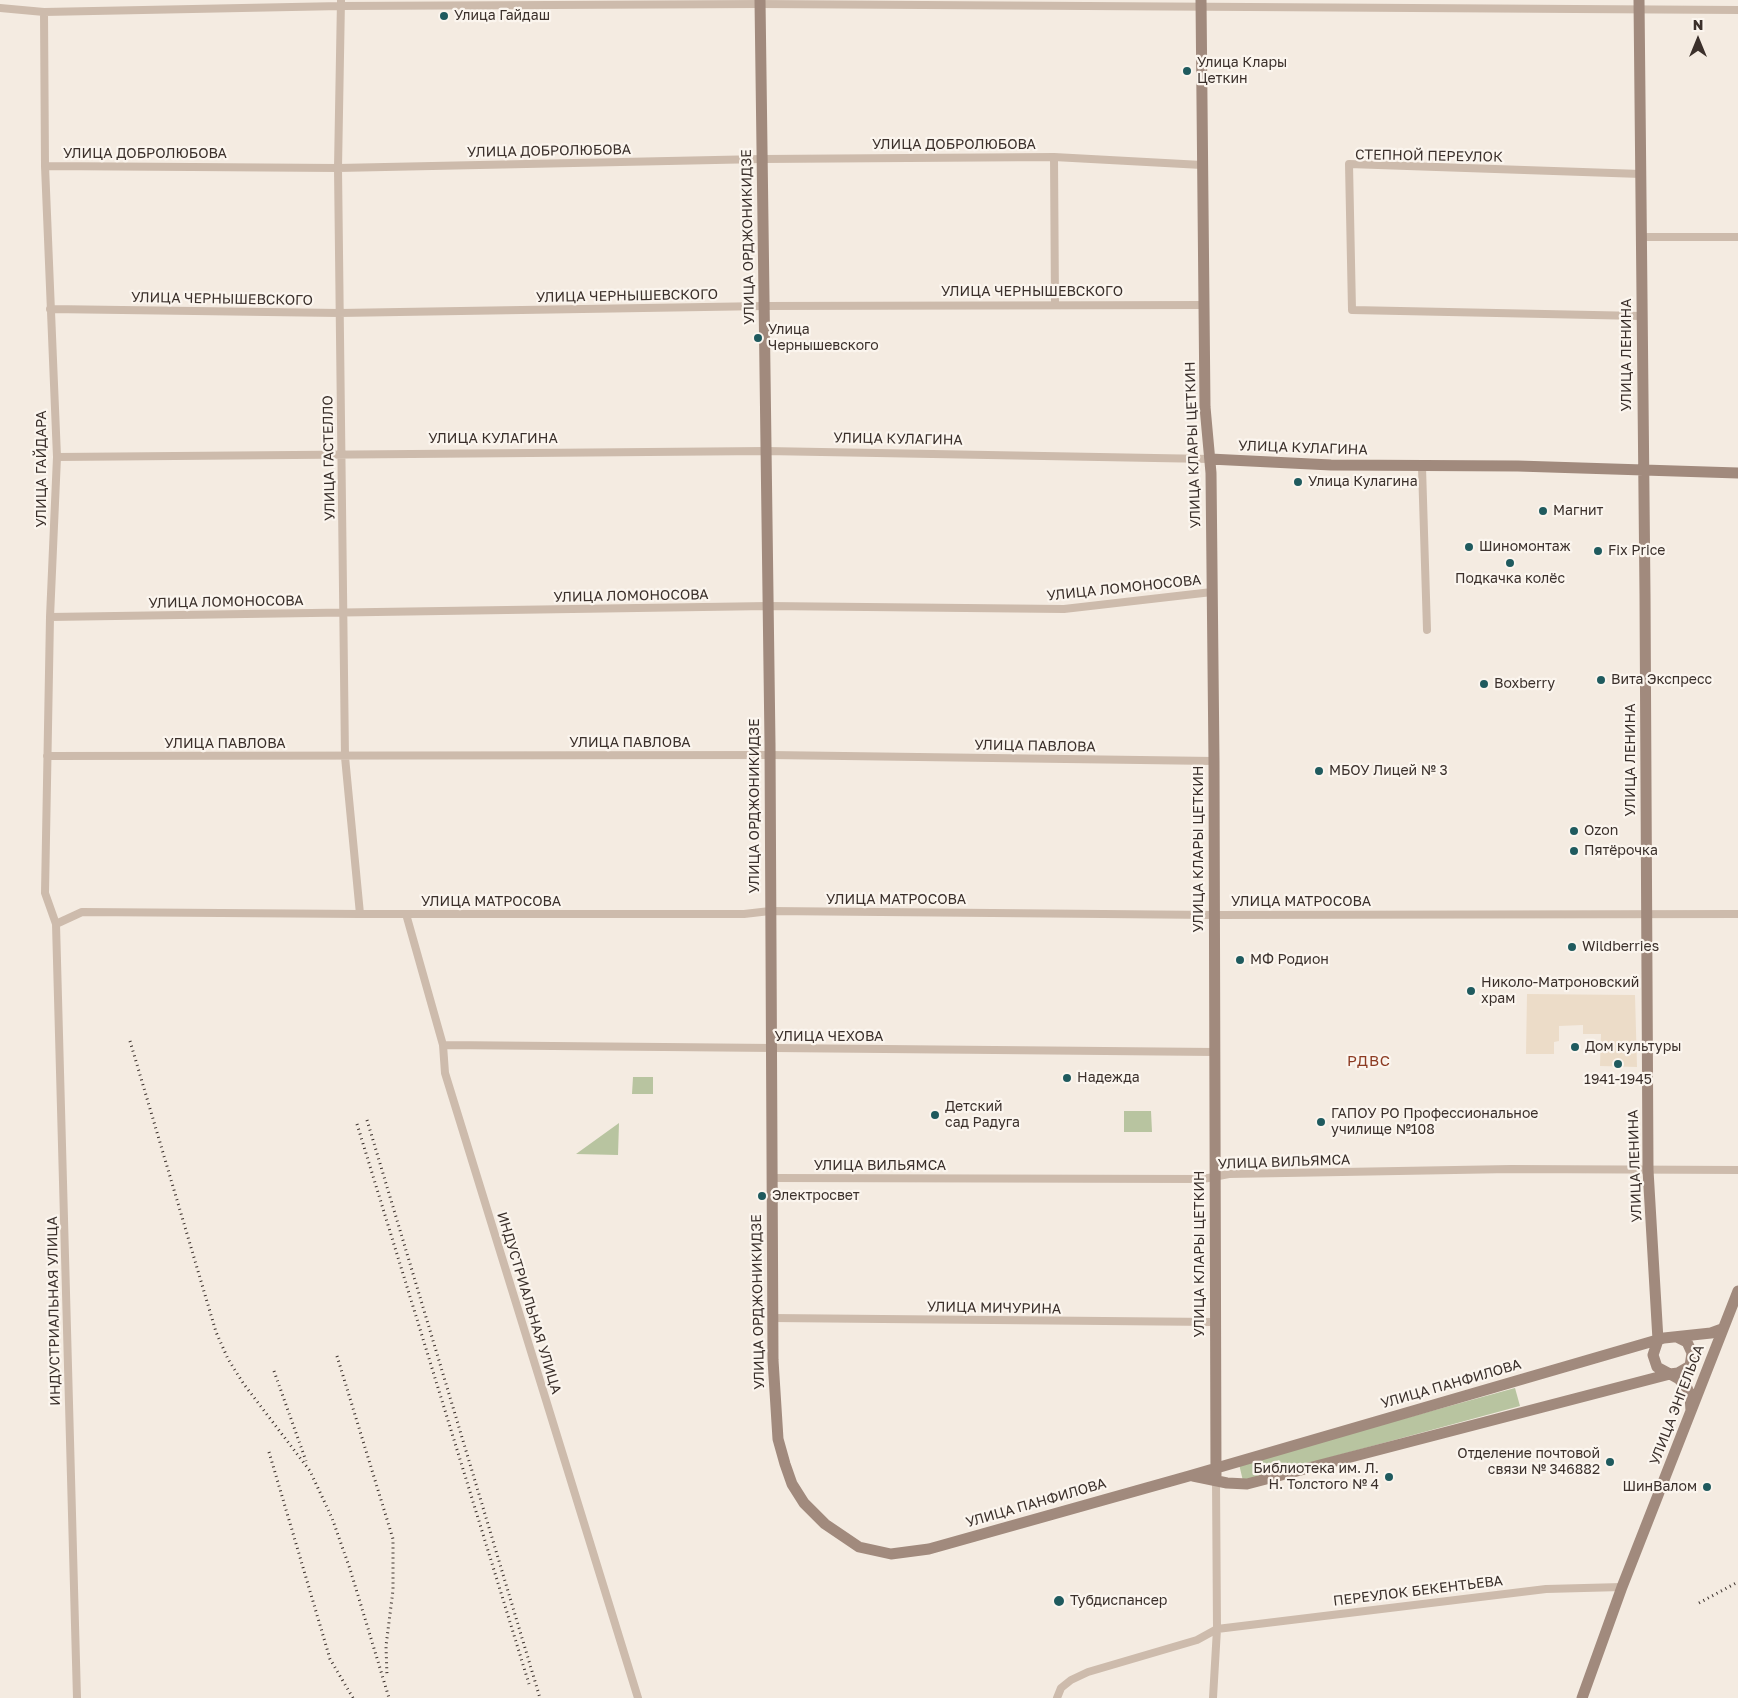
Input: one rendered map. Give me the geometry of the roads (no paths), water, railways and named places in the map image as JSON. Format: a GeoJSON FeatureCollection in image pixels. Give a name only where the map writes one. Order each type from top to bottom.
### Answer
{"type":"FeatureCollection","features":[{"type":"Feature","properties":{"kind":"street"},"geometry":{"type":"LineString","coordinates":[[0,8],[44,12],[341,3],[760,2],[1639,5],[1738,10]]}},
{"type":"Feature","properties":{"kind":"street","name":"УЛИЦА ОРДЖОНИКИДЗЕ"},"geometry":{"type":"LineString","coordinates":[[760,2],[770,755],[772,1318],[778,1438],[792,1484],[811,1511],[859,1548],[891,1554]]}},
{"type":"Feature","properties":{"kind":"street","name":"УЛИЦА ГАСТЕЛЛО"},"geometry":{"type":"LineString","coordinates":[[341,3],[338,168],[346,757],[360,914]]}},
{"type":"Feature","properties":{"kind":"street","name":"УЛИЦА КЛАРЫ ЦЕТКИН"},"geometry":{"type":"LineString","coordinates":[[1201,3],[1205,407],[1210,459],[1214,761],[1217,1628],[1213,1698]]}},
{"type":"Feature","properties":{"kind":"street","name":"УЛИЦА ЛЕНИНА"},"geometry":{"type":"LineString","coordinates":[[1639,5],[1648,1170],[1658,1340]]}},
{"type":"Feature","properties":{"kind":"street","name":"УЛИЦА ГАЙДАРА"},"geometry":{"type":"LineString","coordinates":[[44,12],[45,166],[57,457],[50,617],[45,893],[56,924]]}},
{"type":"Feature","properties":{"kind":"street","name":"УЛИЦА ДОБРОЛЮБОВА"},"geometry":{"type":"LineString","coordinates":[[1054,157],[1055,304]]}},
{"type":"Feature","properties":{"kind":"street","name":"УЛИЦА ДОБРОЛЮБОВА"},"geometry":{"type":"LineString","coordinates":[[45,166],[338,168],[762,159],[1054,157],[1202,165]]}},
{"type":"Feature","properties":{"kind":"street","name":"СТЕПНОЙ ПЕРЕУЛОК"},"geometry":{"type":"LineString","coordinates":[[1641,174],[1349,164],[1352,310],[1642,316]]}},
{"type":"Feature","properties":{"kind":"street"},"geometry":{"type":"LineString","coordinates":[[1640,238],[1738,238]]}},
{"type":"Feature","properties":{"kind":"street","name":"УЛИЦА ЧЕРНЫШЕВСКОГО"},"geometry":{"type":"LineString","coordinates":[[50,309],[339,314],[765,306],[1204,305]]}},
{"type":"Feature","properties":{"kind":"street","name":"УЛИЦА КУЛАГИНА"},"geometry":{"type":"LineString","coordinates":[[57,457],[766,451],[1210,459],[1422,468],[1518,466],[1738,473]]}},
{"type":"Feature","properties":{"kind":"street"},"geometry":{"type":"LineString","coordinates":[[1422,468],[1427,630]]}},
{"type":"Feature","properties":{"kind":"street","name":"УЛИЦА ЛОМОНОСОВА"},"geometry":{"type":"LineString","coordinates":[[50,617],[768,606],[1064,609],[1212,592]]}},
{"type":"Feature","properties":{"kind":"street","name":"УЛИЦА ПАВЛОВА"},"geometry":{"type":"LineString","coordinates":[[47,756],[770,755],[1214,761]]}},
{"type":"Feature","properties":{"kind":"street","name":"УЛИЦА МАТРОСОВА"},"geometry":{"type":"LineString","coordinates":[[56,924],[82,912],[744,914],[770,911],[1214,915],[1738,914]]}},
{"type":"Feature","properties":{"kind":"street","name":"ИНДУСТРИАЛЬНАЯ УЛИЦА"},"geometry":{"type":"LineString","coordinates":[[406,914],[443,1045],[445,1073],[638,1698]]}},
{"type":"Feature","properties":{"kind":"street","name":"ИНДУСТРИАЛЬНАЯ УЛИЦА"},"geometry":{"type":"LineString","coordinates":[[56,924],[77,1698]]}},
{"type":"Feature","properties":{"kind":"street","name":"УЛИЦА ЧЕХОВА"},"geometry":{"type":"LineString","coordinates":[[443,1045],[1214,1052]]}},
{"type":"Feature","properties":{"kind":"street","name":"УЛИЦА ВИЛЬЯМСА"},"geometry":{"type":"LineString","coordinates":[[772,1178],[1204,1179],[1229,1174],[1492,1170],[1738,1170]]}},
{"type":"Feature","properties":{"kind":"street","name":"УЛИЦА ЭНГЕЛЬСА"},"geometry":{"type":"LineString","coordinates":[[1582,1698],[1622,1587],[1738,1291]]}},
{"type":"Feature","properties":{"kind":"street","name":"УЛИЦА МИЧУРИНА"},"geometry":{"type":"LineString","coordinates":[[772,1318],[1215,1322]]}},
{"type":"Feature","properties":{"kind":"street","name":"УЛИЦА ПАНФИЛОВА"},"geometry":{"type":"LineString","coordinates":[[891,1554],[929,1549],[1658,1340],[1710,1333],[1722,1328]]}},
{"type":"Feature","properties":{"kind":"street"},"geometry":{"type":"LineString","coordinates":[[1673,1337],[1687,1342],[1692,1353],[1690,1366],[1674,1374]]}},
{"type":"Feature","properties":{"kind":"street"},"geometry":{"type":"LineString","coordinates":[[1658,1340],[1653,1349],[1654,1362],[1657,1367],[1674,1374],[1687,1388],[1690,1395],[1691,1411]]}},
{"type":"Feature","properties":{"kind":"street","name":"УЛИЦА ПАНФИЛОВА"},"geometry":{"type":"LineString","coordinates":[[1189,1476],[1238,1484],[1254,1482],[1674,1374],[1693,1372],[1708,1366]]}},
{"type":"Feature","properties":{"kind":"street","name":"ПЕРЕУЛОК БЕКЕНТЬЕВА"},"geometry":{"type":"LineString","coordinates":[[1217,1628],[1546,1589],[1622,1587]]}},
{"type":"Feature","properties":{"kind":"street"},"geometry":{"type":"LineString","coordinates":[[1057,1698],[1061,1688],[1071,1680],[1088,1672],[1197,1640],[1217,1628]]}},
{"type":"Feature","properties":{"kind":"railway"},"geometry":{"type":"LineString","coordinates":[[130,1041],[216,1332],[228,1359],[243,1383],[310,1471],[332,1518],[350,1569],[389,1698]]}},
{"type":"Feature","properties":{"kind":"railway"},"geometry":{"type":"LineString","coordinates":[[367,1120],[540,1698]]}},
{"type":"Feature","properties":{"kind":"railway"},"geometry":{"type":"LineString","coordinates":[[357,1124],[529,1684]]}},
{"type":"Feature","properties":{"kind":"railway"},"geometry":{"type":"LineString","coordinates":[[337,1356],[393,1539],[393,1590],[386,1646],[387,1676]]}},
{"type":"Feature","properties":{"kind":"railway"},"geometry":{"type":"LineString","coordinates":[[274,1371],[306,1461]]}},
{"type":"Feature","properties":{"kind":"railway"},"geometry":{"type":"LineString","coordinates":[[269,1452],[330,1659],[353,1698]]}},
{"type":"Feature","properties":{"kind":"railway"},"geometry":{"type":"LineString","coordinates":[[1699,1603],[1738,1582]]}},
{"type":"Feature","properties":{"kind":"place","name":"Улица Гайдаш"},"geometry":{"type":"Point","coordinates":[444,16]}},
{"type":"Feature","properties":{"kind":"place","name":"Улица Клары Цеткин"},"geometry":{"type":"Point","coordinates":[1187,71]}},
{"type":"Feature","properties":{"kind":"place","name":"Улица Чернышевского"},"geometry":{"type":"Point","coordinates":[758,338]}},
{"type":"Feature","properties":{"kind":"place","name":"Улица Кулагина"},"geometry":{"type":"Point","coordinates":[1298,482]}},
{"type":"Feature","properties":{"kind":"place","name":"Магнит"},"geometry":{"type":"Point","coordinates":[1543,511]}},
{"type":"Feature","properties":{"kind":"place","name":"Шиномонтаж"},"geometry":{"type":"Point","coordinates":[1469,547]}},
{"type":"Feature","properties":{"kind":"place","name":"Fix Price"},"geometry":{"type":"Point","coordinates":[1598,551]}},
{"type":"Feature","properties":{"kind":"place","name":"Подкачка колёс"},"geometry":{"type":"Point","coordinates":[1510,563]}},
{"type":"Feature","properties":{"kind":"place","name":"Вита Экспресс"},"geometry":{"type":"Point","coordinates":[1601,680]}},
{"type":"Feature","properties":{"kind":"place","name":"Boxberry"},"geometry":{"type":"Point","coordinates":[1484,684]}},
{"type":"Feature","properties":{"kind":"place","name":"МБОУ Лицей № 3"},"geometry":{"type":"Point","coordinates":[1319,771]}},
{"type":"Feature","properties":{"kind":"place","name":"Ozon"},"geometry":{"type":"Point","coordinates":[1574,831]}},
{"type":"Feature","properties":{"kind":"place","name":"Пятёрочка"},"geometry":{"type":"Point","coordinates":[1574,851]}},
{"type":"Feature","properties":{"kind":"place","name":"Wildberries"},"geometry":{"type":"Point","coordinates":[1572,947]}},
{"type":"Feature","properties":{"kind":"place","name":"МФ Родион"},"geometry":{"type":"Point","coordinates":[1240,960]}},
{"type":"Feature","properties":{"kind":"place","name":"Николо-Матроновский храм"},"geometry":{"type":"Point","coordinates":[1471,991]}},
{"type":"Feature","properties":{"kind":"place","name":"Дом культуры"},"geometry":{"type":"Point","coordinates":[1575,1047]}},
{"type":"Feature","properties":{"kind":"place","name":"1941-1945"},"geometry":{"type":"Point","coordinates":[1618,1064]}},
{"type":"Feature","properties":{"kind":"place","name":"Надежда"},"geometry":{"type":"Point","coordinates":[1067,1078]}},
{"type":"Feature","properties":{"kind":"place","name":"Детский сад Радуга"},"geometry":{"type":"Point","coordinates":[935,1115]}},
{"type":"Feature","properties":{"kind":"place","name":"ГАПОУ РО Профессиональное училище №108"},"geometry":{"type":"Point","coordinates":[1321,1122]}},
{"type":"Feature","properties":{"kind":"place","name":"Электросвет"},"geometry":{"type":"Point","coordinates":[762,1196]}},
{"type":"Feature","properties":{"kind":"place","name":"Отделение почтовой связи № 346882"},"geometry":{"type":"Point","coordinates":[1610,1462]}},
{"type":"Feature","properties":{"kind":"place","name":"Библиотека им. Л. Н. Толстого № 4"},"geometry":{"type":"Point","coordinates":[1389,1477]}},
{"type":"Feature","properties":{"kind":"place","name":"ШинВалом"},"geometry":{"type":"Point","coordinates":[1707,1487]}},
{"type":"Feature","properties":{"kind":"place","name":"Тубдиспансер"},"geometry":{"type":"Point","coordinates":[1059,1601]}},
{"type":"Feature","properties":{"kind":"district","name":"РДВС"},"geometry":{"type":"Point","coordinates":[1369,1061]}}]}
